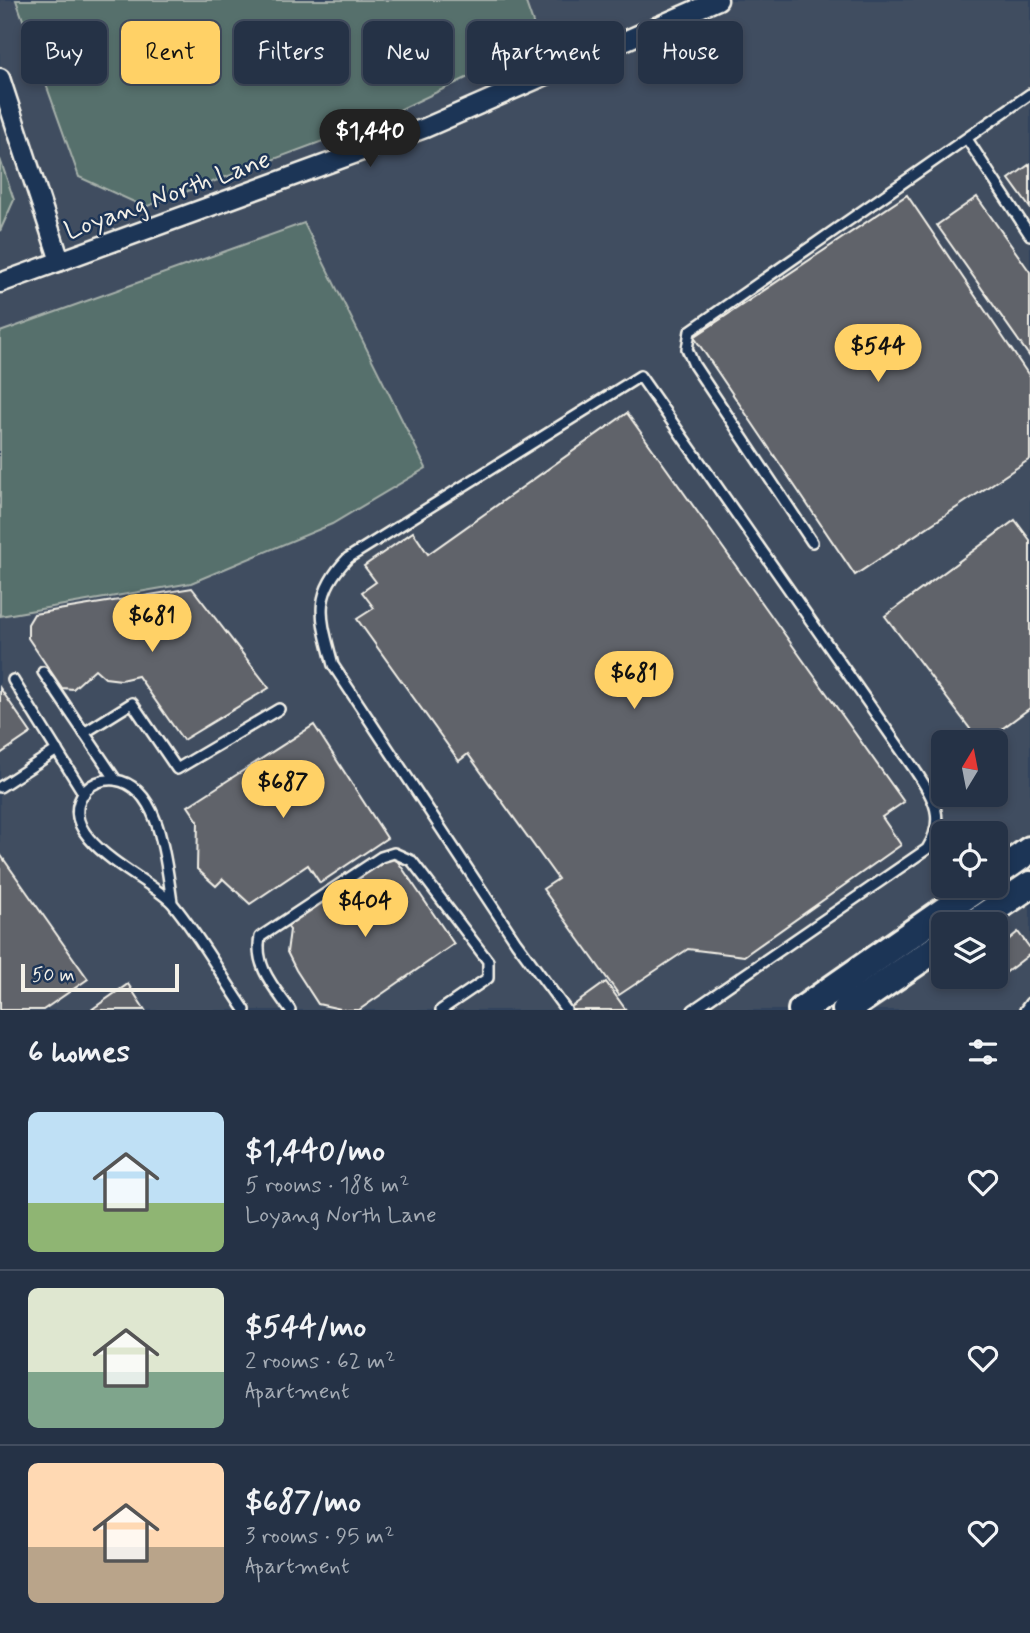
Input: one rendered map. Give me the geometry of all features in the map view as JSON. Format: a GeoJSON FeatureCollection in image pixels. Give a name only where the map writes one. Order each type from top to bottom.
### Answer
{"type":"FeatureCollection","features":[{"type":"Feature","properties":{"kind":"street","name":"Loyang North Lane"},"geometry":{"type":"LineString","coordinates":[[0,283],[425,128],[718,0]]}},
{"type":"Feature","properties":{"kind":"street","name":"Loyang North Lane"},"geometry":{"type":"LineString","coordinates":[[0,78],[60,261]]}},
{"type":"Feature","properties":{"kind":"street"},"geometry":{"type":"LineString","coordinates":[[1008,866],[1030,850]]}},
{"type":"Feature","properties":{"kind":"street"},"geometry":{"type":"LineString","coordinates":[[989,912],[1030,884]]}},
{"type":"Feature","properties":{"kind":"street"},"geometry":{"type":"LineString","coordinates":[[857,999],[967,898]]}},
{"type":"Feature","properties":{"kind":"street"},"geometry":{"type":"LineString","coordinates":[[802,1010],[857,999],[931,952]]}},
{"type":"Feature","properties":{"kind":"lane"},"geometry":{"type":"LineString","coordinates":[[812,542],[694,365],[687,349],[690,331],[1030,94]]}},
{"type":"Feature","properties":{"kind":"lane"},"geometry":{"type":"LineString","coordinates":[[967,139],[1030,235]]}},
{"type":"Feature","properties":{"kind":"lane"},"geometry":{"type":"LineString","coordinates":[[566,1010],[516,942],[333,665],[321,617],[323,599],[331,576],[348,558],[640,376],[915,770],[933,799],[937,818],[935,836],[927,849],[693,1010]]}},
{"type":"Feature","properties":{"kind":"lane"},"geometry":{"type":"LineString","coordinates":[[43,672],[116,780]]}},
{"type":"Feature","properties":{"kind":"lane"},"geometry":{"type":"LineString","coordinates":[[13,680],[84,794]]}},
{"type":"Feature","properties":{"kind":"lane"},"geometry":{"type":"LineString","coordinates":[[84,733],[132,703],[177,769],[279,709]]}},
{"type":"Feature","properties":{"kind":"lane"},"geometry":{"type":"LineString","coordinates":[[0,787],[57,750]]}},
{"type":"Feature","properties":{"kind":"lane"},"geometry":{"type":"LineString","coordinates":[[172,902],[160,835],[149,806],[128,782],[116,780],[92,783],[84,794],[78,812],[84,830],[114,862],[172,902],[245,1010]]}},
{"type":"Feature","properties":{"kind":"lane"},"geometry":{"type":"LineString","coordinates":[[290,1010],[262,968],[257,948],[260,937],[381,857],[394,853],[412,861],[488,961],[488,978],[441,1010]]}},
{"type":"Feature","properties":{"kind":"lane"},"geometry":{"type":"LineString","coordinates":[[1025,1010],[1030,1003]]}},
{"type":"Feature","properties":{"kind":"shaded area"},"geometry":{"type":"Polygon","coordinates":[[[0,0],[1030,0],[1030,1010],[0,1010],[0,0]]]}},
{"type":"Feature","properties":{"kind":"green space"},"geometry":{"type":"Polygon","coordinates":[[[16,0],[525,0],[532,21],[467,21],[467,78],[374,122],[145,207],[79,177],[46,84],[107,84],[107,21],[23,21],[16,0]]]}},
{"type":"Feature","properties":{"kind":"green space"},"geometry":{"type":"Polygon","coordinates":[[[0,159],[14,200],[0,231],[0,159]]]}},
{"type":"Feature","properties":{"kind":"green space"},"geometry":{"type":"Polygon","coordinates":[[[304,223],[426,468],[332,524],[191,583],[0,616],[0,332],[304,223]]]}},
{"type":"Feature","properties":{"kind":"building"},"geometry":{"type":"Polygon","coordinates":[[[1030,164],[1030,208],[1009,179],[1030,164]]]}},
{"type":"Feature","properties":{"kind":"building"},"geometry":{"type":"Polygon","coordinates":[[[907,195],[1030,377],[1030,459],[855,575],[694,337],[907,195]]]}},
{"type":"Feature","properties":{"kind":"building"},"geometry":{"type":"Polygon","coordinates":[[[977,197],[1030,272],[1030,357],[937,225],[977,197]]]}},
{"type":"Feature","properties":{"kind":"building"},"geometry":{"type":"Polygon","coordinates":[[[627,413],[904,802],[882,817],[901,845],[744,956],[688,949],[619,995],[543,889],[558,879],[468,754],[459,761],[357,619],[374,608],[362,592],[376,582],[364,566],[413,532],[428,554],[627,413]]]}},
{"type":"Feature","properties":{"kind":"building"},"geometry":{"type":"Polygon","coordinates":[[[1015,520],[1030,540],[1030,708],[1000,730],[971,730],[885,616],[1015,520]]]}},
{"type":"Feature","properties":{"kind":"building"},"geometry":{"type":"Polygon","coordinates":[[[192,588],[269,688],[183,740],[138,676],[121,680],[105,678],[95,669],[73,689],[62,688],[28,638],[28,624],[34,614],[192,588]]]}},
{"type":"Feature","properties":{"kind":"building"},"geometry":{"type":"Polygon","coordinates":[[[0,688],[31,733],[0,754],[0,688]]]}},
{"type":"Feature","properties":{"kind":"building"},"geometry":{"type":"Polygon","coordinates":[[[314,725],[387,838],[320,883],[308,865],[250,904],[223,879],[216,886],[197,869],[198,821],[188,806],[314,725]]]}},
{"type":"Feature","properties":{"kind":"building"},"geometry":{"type":"Polygon","coordinates":[[[0,854],[88,979],[43,1010],[0,1010],[0,854]]]}},
{"type":"Feature","properties":{"kind":"building"},"geometry":{"type":"Polygon","coordinates":[[[394,856],[454,944],[359,1010],[318,1004],[287,952],[290,930],[286,925],[394,856]]]}},
{"type":"Feature","properties":{"kind":"building"},"geometry":{"type":"Polygon","coordinates":[[[1018,932],[1030,948],[1030,954],[1008,971],[1008,940],[1018,932]]]}},
{"type":"Feature","properties":{"kind":"building"},"geometry":{"type":"Polygon","coordinates":[[[606,982],[626,1010],[567,1010],[606,982]]]}},
{"type":"Feature","properties":{"kind":"building"},"geometry":{"type":"Polygon","coordinates":[[[128,984],[145,1010],[91,1010],[128,984]]]}}]}
